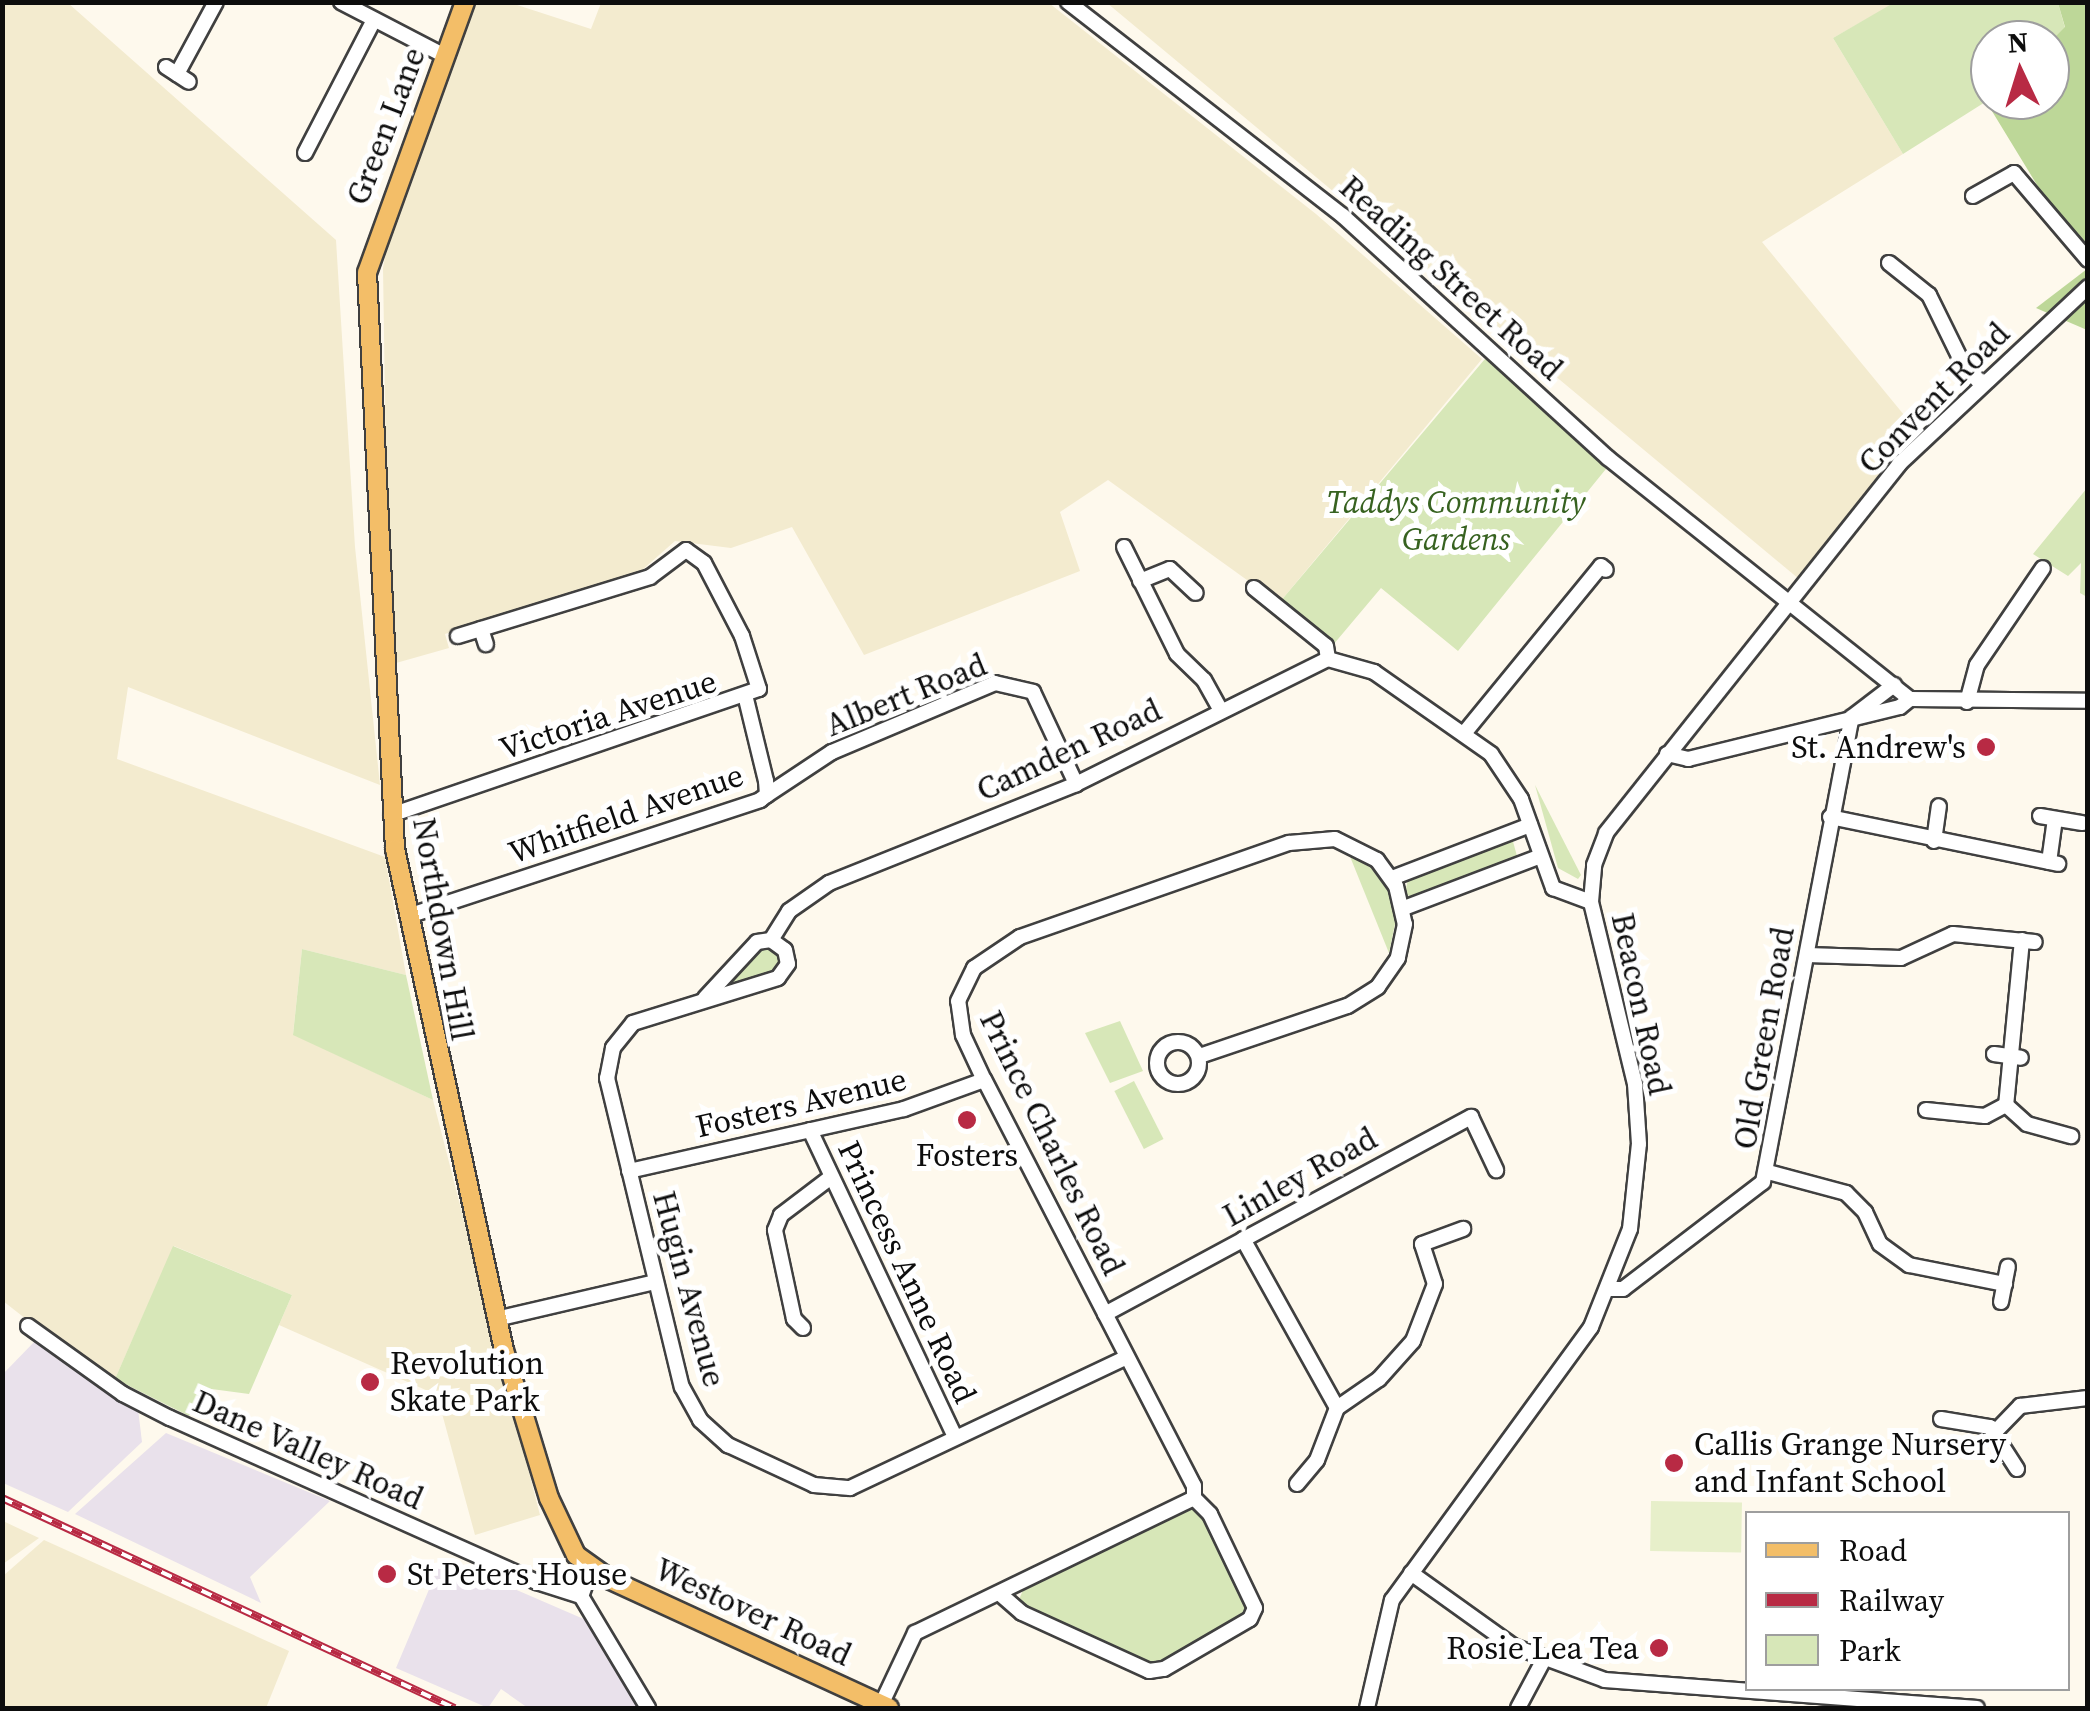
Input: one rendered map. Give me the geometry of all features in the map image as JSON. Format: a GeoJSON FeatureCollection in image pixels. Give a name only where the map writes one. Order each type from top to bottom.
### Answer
{"type":"FeatureCollection","features":[{"type":"Feature","properties":{"kind":"main road","name":"Green Lane"},"geometry":{"type":"LineString","coordinates":[[367,273],[465,2]]}},
{"type":"Feature","properties":{"kind":"main road","name":"Northdown Hill"},"geometry":{"type":"LineString","coordinates":[[367,273],[391,815],[408,916],[496,1319],[554,1512],[570,1547],[591,1570]]}},
{"type":"Feature","properties":{"kind":"main road","name":"Westover Road"},"geometry":{"type":"LineString","coordinates":[[591,1570],[885,1707]]}},
{"type":"Feature","properties":{"kind":"street"},"geometry":{"type":"LineString","coordinates":[[178,74],[216,2]]}},
{"type":"Feature","properties":{"kind":"street"},"geometry":{"type":"LineString","coordinates":[[340,2],[368,12],[445,56]]}},
{"type":"Feature","properties":{"kind":"street","name":"Reading Street Road"},"geometry":{"type":"LineString","coordinates":[[1068,2],[1343,216],[1608,458],[1910,699]]}},
{"type":"Feature","properties":{"kind":"street"},"geometry":{"type":"LineString","coordinates":[[304,153],[368,12]]}},
{"type":"Feature","properties":{"kind":"street"},"geometry":{"type":"LineString","coordinates":[[1974,196],[2014,173],[2088,260]]}},
{"type":"Feature","properties":{"kind":"street"},"geometry":{"type":"LineString","coordinates":[[1890,263],[1928,295],[1962,364],[1981,384]]}},
{"type":"Feature","properties":{"kind":"street","name":"Convent Road"},"geometry":{"type":"LineString","coordinates":[[1791,602],[1898,464],[2088,288]]}},
{"type":"Feature","properties":{"kind":"street"},"geometry":{"type":"LineString","coordinates":[[1124,547],[1177,654],[1204,680],[1220,709]]}},
{"type":"Feature","properties":{"kind":"street","name":"Victoria Avenue"},"geometry":{"type":"LineString","coordinates":[[391,815],[746,699],[759,690],[742,636],[704,563],[686,550],[650,577],[483,637],[458,636]]}},
{"type":"Feature","properties":{"kind":"street"},"geometry":{"type":"LineString","coordinates":[[1466,731],[1601,566],[1606,570]]}},
{"type":"Feature","properties":{"kind":"street"},"geometry":{"type":"LineString","coordinates":[[1967,702],[1977,665],[2043,568]]}},
{"type":"Feature","properties":{"kind":"street"},"geometry":{"type":"LineString","coordinates":[[1140,581],[1170,569],[1196,593]]}},
{"type":"Feature","properties":{"kind":"street"},"geometry":{"type":"LineString","coordinates":[[1254,588],[1326,646],[1328,659],[1374,672],[1466,731],[1510,779],[1552,888],[1591,902]]}},
{"type":"Feature","properties":{"kind":"street","name":"Beacon Road"},"geometry":{"type":"LineString","coordinates":[[1366,1708],[1389,1610],[1411,1573],[1591,1327],[1610,1289],[1630,1229],[1638,1114],[1591,902],[1606,833],[1791,602]]}},
{"type":"Feature","properties":{"kind":"street","name":"Camden Road"},"geometry":{"type":"LineString","coordinates":[[771,940],[789,911],[829,883],[1076,784],[1220,709],[1328,659]]}},
{"type":"Feature","properties":{"kind":"street","name":"Albert Road"},"geometry":{"type":"LineString","coordinates":[[768,795],[832,752],[995,683],[1033,692],[1076,784]]}},
{"type":"Feature","properties":{"kind":"street"},"geometry":{"type":"LineString","coordinates":[[1852,717],[1894,685]]}},
{"type":"Feature","properties":{"kind":"street","name":"Whitfield Avenue"},"geometry":{"type":"LineString","coordinates":[[408,916],[768,795],[746,699]]}},
{"type":"Feature","properties":{"kind":"street"},"geometry":{"type":"LineString","coordinates":[[1668,754],[1688,759],[1910,699],[2088,701]]}},
{"type":"Feature","properties":{"kind":"street","name":"Old Green Road"},"geometry":{"type":"LineString","coordinates":[[1610,1289],[1624,1289],[1656,1266],[1756,1190],[1768,1172],[1830,818],[1852,717]]}},
{"type":"Feature","properties":{"kind":"street"},"geometry":{"type":"LineString","coordinates":[[1934,841],[1939,806]]}},
{"type":"Feature","properties":{"kind":"street"},"geometry":{"type":"LineString","coordinates":[[1830,818],[2053,863],[2048,818],[2082,823]]}},
{"type":"Feature","properties":{"kind":"street"},"geometry":{"type":"LineString","coordinates":[[1198,1056],[1368,995],[1398,958],[1404,908],[1396,886],[1530,825]]}},
{"type":"Feature","properties":{"kind":"street","name":"Prince Charles Road"},"geometry":{"type":"LineString","coordinates":[[999,1593],[1022,1613],[1149,1671],[1164,1670],[1250,1619],[1256,1608],[1210,1514],[1194,1498],[963,1035],[958,1001],[974,968],[1020,937],[1300,840],[1346,842],[1396,886]]}},
{"type":"Feature","properties":{"kind":"street"},"geometry":{"type":"LineString","coordinates":[[1404,908],[1538,857]]}},
{"type":"Feature","properties":{"kind":"street"},"geometry":{"type":"LineString","coordinates":[[1807,955],[1901,958],[1953,934],[2029,941],[2008,1056],[2006,1105]]}},
{"type":"Feature","properties":{"kind":"street"},"geometry":{"type":"LineString","coordinates":[[705,998],[754,945],[771,940]]}},
{"type":"Feature","properties":{"kind":"street","name":"Hugin Avenue"},"geometry":{"type":"LineString","coordinates":[[771,940],[787,957],[778,978],[646,1014],[613,1048],[607,1078],[682,1387],[700,1420],[728,1445],[814,1485],[850,1488],[1127,1357]]}},
{"type":"Feature","properties":{"kind":"street","name":"Fosters Avenue"},"geometry":{"type":"LineString","coordinates":[[629,1171],[904,1109],[984,1080]]}},
{"type":"Feature","properties":{"kind":"street"},"geometry":{"type":"LineString","coordinates":[[1934,1117],[1985,1116],[2006,1105]]}},
{"type":"Feature","properties":{"kind":"street"},"geometry":{"type":"LineString","coordinates":[[2006,1105],[2028,1124],[2062,1139]]}},
{"type":"Feature","properties":{"kind":"street","name":"Linley Road"},"geometry":{"type":"LineString","coordinates":[[1105,1314],[1471,1117],[1496,1170]]}},
{"type":"Feature","properties":{"kind":"street","name":"Princess Anne Road"},"geometry":{"type":"LineString","coordinates":[[810,1130],[956,1437]]}},
{"type":"Feature","properties":{"kind":"street"},"geometry":{"type":"LineString","coordinates":[[1768,1172],[1846,1194],[1866,1212],[1880,1244],[1909,1265],[2005,1284]]}},
{"type":"Feature","properties":{"kind":"street"},"geometry":{"type":"LineString","coordinates":[[803,1328],[794,1319],[775,1230],[781,1215],[830,1178]]}},
{"type":"Feature","properties":{"kind":"street"},"geometry":{"type":"LineString","coordinates":[[1297,1484],[1317,1460],[1336,1408],[1380,1379],[1418,1331],[1435,1284],[1422,1244],[1463,1230]]}},
{"type":"Feature","properties":{"kind":"street"},"geometry":{"type":"LineString","coordinates":[[1244,1239],[1336,1408]]}},
{"type":"Feature","properties":{"kind":"street"},"geometry":{"type":"LineString","coordinates":[[2001,1302],[2008,1266]]}},
{"type":"Feature","properties":{"kind":"street"},"geometry":{"type":"LineString","coordinates":[[496,1319],[655,1282]]}},
{"type":"Feature","properties":{"kind":"street","name":"Dane Valley Road"},"geometry":{"type":"LineString","coordinates":[[28,1326],[123,1394],[170,1418],[537,1582],[581,1596]]}},
{"type":"Feature","properties":{"kind":"street"},"geometry":{"type":"LineString","coordinates":[[1996,1431],[2020,1406],[2088,1398]]}},
{"type":"Feature","properties":{"kind":"street"},"geometry":{"type":"LineString","coordinates":[[1949,1424],[1996,1431]]}},
{"type":"Feature","properties":{"kind":"street"},"geometry":{"type":"LineString","coordinates":[[1996,1431],[2018,1469]]}},
{"type":"Feature","properties":{"kind":"street"},"geometry":{"type":"LineString","coordinates":[[885,1707],[914,1633],[1194,1498]]}},
{"type":"Feature","properties":{"kind":"street"},"geometry":{"type":"LineString","coordinates":[[591,1570],[581,1596],[648,1708]]}},
{"type":"Feature","properties":{"kind":"street"},"geometry":{"type":"LineString","coordinates":[[1411,1573],[1476,1623],[1542,1662],[1605,1680],[1681,1690],[1977,1708]]}},
{"type":"Feature","properties":{"kind":"street"},"geometry":{"type":"LineString","coordinates":[[1518,1708],[1542,1662]]}},
{"type":"Feature","properties":{"kind":"shaded area"},"geometry":{"type":"Polygon","coordinates":[[[2,3],[68,3],[336,240],[355,547],[380,785],[128,687],[117,759],[385,857],[406,975],[302,949],[293,1034],[433,1100],[540,1515],[475,1535],[437,1395],[279,1325],[292,1295],[174,1246],[115,1379],[100,1377],[3,1301],[2,3]]]}},
{"type":"Feature","properties":{"kind":"shaded area"},"geometry":{"type":"Polygon","coordinates":[[[472,3],[511,3],[591,29],[601,3],[1049,3],[1316,214],[1482,359],[1279,603],[1108,480],[1060,512],[1080,571],[864,655],[792,527],[731,548],[675,541],[641,571],[445,634],[449,648],[389,665],[383,268],[389,234],[472,3]]]}},
{"type":"Feature","properties":{"kind":"shaded area"},"geometry":{"type":"Polygon","coordinates":[[[1107,3],[1895,3],[1833,38],[1903,154],[1762,242],[1918,432],[1799,579],[1107,3]]]}},
{"type":"Feature","properties":{"kind":"shaded area"},"geometry":{"type":"Polygon","coordinates":[[[37,1339],[138,1409],[142,1442],[68,1512],[3,1483],[2,1375],[37,1339]]]}},
{"type":"Feature","properties":{"kind":"shaded area"},"geometry":{"type":"Polygon","coordinates":[[[166,1433],[330,1501],[250,1577],[261,1603],[75,1514],[166,1433]]]}},
{"type":"Feature","properties":{"kind":"shaded area"},"geometry":{"type":"Polygon","coordinates":[[[3,1521],[39,1538],[3,1564],[3,1521]]]}},
{"type":"Feature","properties":{"kind":"shaded area"},"geometry":{"type":"Polygon","coordinates":[[[44,1540],[289,1651],[266,1708],[3,1708],[3,1576],[44,1540]]]}},
{"type":"Feature","properties":{"kind":"shaded area"},"geometry":{"type":"Polygon","coordinates":[[[454,1563],[586,1620],[643,1708],[528,1708],[501,1689],[488,1708],[396,1668],[438,1568],[454,1563]]]}},
{"type":"Feature","properties":{"kind":"green space"},"geometry":{"type":"Polygon","coordinates":[[[1895,2],[2058,3],[2063,20],[1970,20],[1970,112],[1903,154],[1833,38],[1895,2]]]}},
{"type":"Feature","properties":{"kind":"green space"},"geometry":{"type":"Polygon","coordinates":[[[2058,3],[2087,3],[2087,267],[1997,120],[2070,120],[2070,20],[2063,20],[2058,3]]]}},
{"type":"Feature","properties":{"kind":"green space"},"geometry":{"type":"Polygon","coordinates":[[[2087,269],[2087,330],[2036,308],[2087,269]]]}},
{"type":"Feature","properties":{"kind":"green space","name":"Taddys Community Gardens"},"geometry":{"type":"Polygon","coordinates":[[[1490,353],[1610,464],[1458,651],[1381,588],[1333,645],[1279,603],[1490,353]]]}},
{"type":"Feature","properties":{"kind":"green space"},"geometry":{"type":"Polygon","coordinates":[[[2087,488],[2087,597],[2080,593],[2081,563],[2068,576],[2033,554],[2087,488]]]}},
{"type":"Feature","properties":{"kind":"green space"},"geometry":{"type":"Polygon","coordinates":[[[1535,785],[1581,875],[1578,879],[1558,868],[1535,785]]]}},
{"type":"Feature","properties":{"kind":"green space"},"geometry":{"type":"Polygon","coordinates":[[[1512,838],[1517,856],[1414,898],[1405,894],[1408,879],[1512,838]]]}},
{"type":"Feature","properties":{"kind":"green space"},"geometry":{"type":"Polygon","coordinates":[[[1349,854],[1371,868],[1388,891],[1396,919],[1389,953],[1349,854]]]}},
{"type":"Feature","properties":{"kind":"green space"},"geometry":{"type":"Polygon","coordinates":[[[760,947],[774,947],[782,958],[780,971],[728,987],[760,947]]]}},
{"type":"Feature","properties":{"kind":"green space"},"geometry":{"type":"Polygon","coordinates":[[[302,949],[406,975],[433,1100],[293,1035],[302,949]]]}},
{"type":"Feature","properties":{"kind":"green space"},"geometry":{"type":"Polygon","coordinates":[[[1120,1021],[1143,1071],[1110,1083],[1085,1033],[1120,1021]]]}},
{"type":"Feature","properties":{"kind":"green space"},"geometry":{"type":"Polygon","coordinates":[[[1134,1081],[1164,1139],[1144,1149],[1114,1091],[1134,1081]]]}},
{"type":"Feature","properties":{"kind":"green space"},"geometry":{"type":"Polygon","coordinates":[[[173,1246],[292,1295],[249,1394],[204,1388],[189,1416],[115,1379],[173,1246]]]}},
{"type":"Feature","properties":{"kind":"green space"},"geometry":{"type":"Polygon","coordinates":[[[1651,1501],[1742,1503],[1741,1553],[1650,1551],[1651,1501]]]}},
{"type":"Feature","properties":{"kind":"green space"},"geometry":{"type":"Polygon","coordinates":[[[1194,1506],[1249,1596],[1247,1611],[1156,1667],[1018,1602],[1026,1583],[1194,1506]]]}},
{"type":"Feature","properties":{"kind":"railway"},"geometry":{"type":"LineString","coordinates":[[2,1498],[455,1708]]}},
{"type":"Feature","properties":{"kind":"place","name":"St. Andrew's"},"geometry":{"type":"Point","coordinates":[1986,747]}},
{"type":"Feature","properties":{"kind":"place","name":"Fosters"},"geometry":{"type":"Point","coordinates":[967,1120]}},
{"type":"Feature","properties":{"kind":"place","name":"Revolution Skate Park"},"geometry":{"type":"Point","coordinates":[370,1382]}},
{"type":"Feature","properties":{"kind":"place","name":"Callis Grange Nursery and Infant School"},"geometry":{"type":"Point","coordinates":[1674,1463]}},
{"type":"Feature","properties":{"kind":"place","name":"St Peters House"},"geometry":{"type":"Point","coordinates":[387,1574]}},
{"type":"Feature","properties":{"kind":"place","name":"Rosie Lea Tea"},"geometry":{"type":"Point","coordinates":[1659,1648]}}]}
